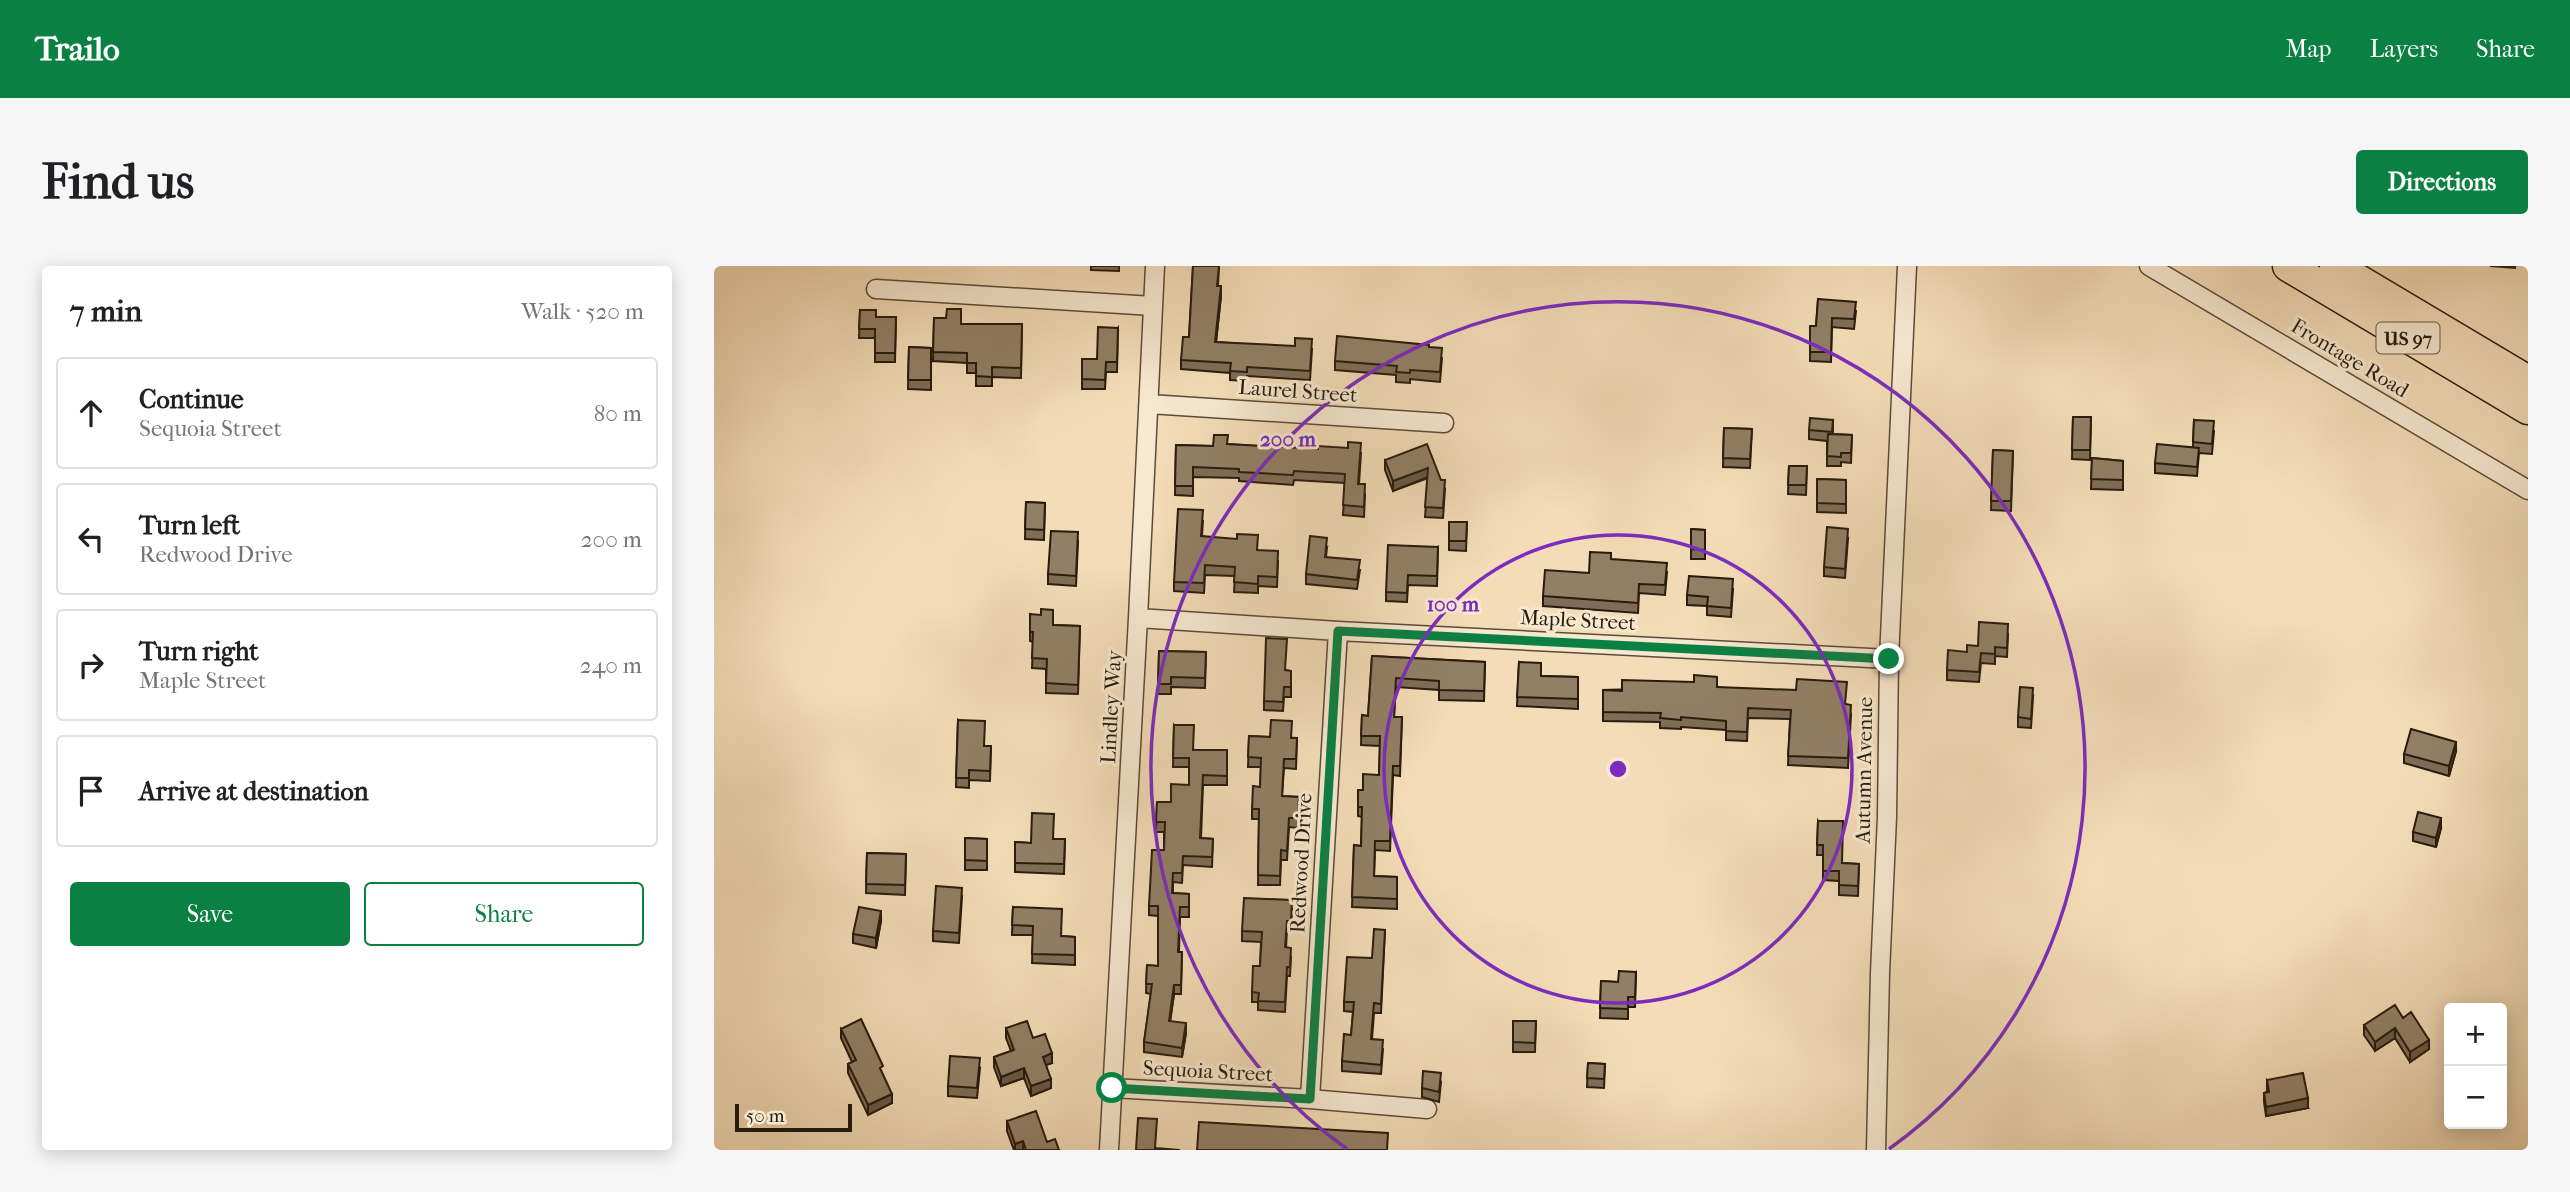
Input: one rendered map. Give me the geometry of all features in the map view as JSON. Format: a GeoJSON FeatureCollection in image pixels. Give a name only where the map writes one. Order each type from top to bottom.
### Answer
{"type":"FeatureCollection","features":[{"type":"Feature","properties":{"kind":"highway","name":"US 97"},"geometry":{"type":"LineString","coordinates":[[2288,266],[2528,409]]}},
{"type":"Feature","properties":{"kind":"highway","name":"US 97"},"geometry":{"type":"LineString","coordinates":[[2335,266],[2528,381]]}},
{"type":"Feature","properties":{"kind":"street","name":"Lindley Way"},"geometry":{"type":"LineString","coordinates":[[1109,1150],[1139,618],[1155,266]]}},
{"type":"Feature","properties":{"kind":"street","name":"Autumn Avenue"},"geometry":{"type":"LineString","coordinates":[[1876,1150],[1887,817],[1889,659],[1907,266]]}},
{"type":"Feature","properties":{"kind":"street","name":"Frontage Road"},"geometry":{"type":"LineString","coordinates":[[2149,266],[2528,490]]}},
{"type":"Feature","properties":{"kind":"street"},"geometry":{"type":"LineString","coordinates":[[876,289],[1153,306]]}},
{"type":"Feature","properties":{"kind":"street","name":"Laurel Street"},"geometry":{"type":"LineString","coordinates":[[1149,404],[1444,423]]}},
{"type":"Feature","properties":{"kind":"street","name":"Maple Street"},"geometry":{"type":"LineString","coordinates":[[1139,618],[1338,631],[1889,659]]}},
{"type":"Feature","properties":{"kind":"street","name":"Redwood Drive"},"geometry":{"type":"LineString","coordinates":[[1310,1099],[1338,631]]}},
{"type":"Feature","properties":{"kind":"street","name":"Sequoia Street"},"geometry":{"type":"LineString","coordinates":[[1112,1088],[1310,1099],[1427,1109]]}},
{"type":"Feature","properties":{"kind":"building"},"geometry":{"type":"Polygon","coordinates":[[[1193,266],[1219,266],[1217,286],[1221,286],[1215,342],[1295,346],[1295,338],[1312,339],[1310,371],[1247,367],[1247,372],[1230,371],[1231,363],[1181,360],[1183,337],[1189,337],[1193,266]]]}},
{"type":"Feature","properties":{"kind":"building"},"geometry":{"type":"Polygon","coordinates":[[[1818,299],[1856,302],[1854,319],[1832,318],[1831,352],[1810,352],[1810,326],[1816,326],[1818,299]]]}},
{"type":"Feature","properties":{"kind":"building"},"geometry":{"type":"Polygon","coordinates":[[[947,309],[961,309],[961,324],[1022,324],[1021,368],[992,367],[992,377],[976,376],[976,363],[967,363],[967,353],[933,352],[934,318],[946,318],[947,309]]]}},
{"type":"Feature","properties":{"kind":"building"},"geometry":{"type":"Polygon","coordinates":[[[860,310],[876,310],[876,317],[896,317],[895,353],[875,353],[875,329],[859,329],[860,310]]]}},
{"type":"Feature","properties":{"kind":"building"},"geometry":{"type":"Polygon","coordinates":[[[1098,327],[1118,328],[1117,362],[1106,362],[1105,380],[1082,379],[1082,359],[1097,359],[1098,327]]]}},
{"type":"Feature","properties":{"kind":"building"},"geometry":{"type":"Polygon","coordinates":[[[1337,336],[1442,348],[1440,372],[1396,372],[1397,366],[1335,361],[1337,336]]]}},
{"type":"Feature","properties":{"kind":"building"},"geometry":{"type":"Polygon","coordinates":[[[909,347],[931,348],[931,380],[908,380],[909,347]]]}},
{"type":"Feature","properties":{"kind":"building"},"geometry":{"type":"Polygon","coordinates":[[[2073,417],[2091,417],[2090,450],[2072,450],[2073,417]]]}},
{"type":"Feature","properties":{"kind":"building"},"geometry":{"type":"Polygon","coordinates":[[[1810,418],[1833,420],[1832,432],[1809,430],[1810,418]]]}},
{"type":"Feature","properties":{"kind":"building"},"geometry":{"type":"Polygon","coordinates":[[[2194,420],[2214,421],[2212,444],[2193,442],[2194,420]]]}},
{"type":"Feature","properties":{"kind":"building"},"geometry":{"type":"Polygon","coordinates":[[[1724,428],[1752,429],[1750,459],[1723,458],[1724,428]]]}},
{"type":"Feature","properties":{"kind":"building"},"geometry":{"type":"Polygon","coordinates":[[[1828,434],[1852,435],[1851,453],[1841,453],[1841,457],[1827,456],[1828,434]]]}},
{"type":"Feature","properties":{"kind":"building"},"geometry":{"type":"Polygon","coordinates":[[[1214,435],[1228,435],[1227,444],[1318,449],[1318,446],[1348,448],[1348,442],[1361,443],[1358,484],[1365,484],[1364,507],[1343,505],[1345,474],[1294,471],[1293,475],[1193,467],[1193,486],[1175,486],[1176,445],[1213,446],[1214,435]]]}},
{"type":"Feature","properties":{"kind":"building"},"geometry":{"type":"Polygon","coordinates":[[[1427,444],[1441,480],[1445,480],[1443,508],[1425,507],[1428,468],[1393,481],[1385,460],[1427,444]]]}},
{"type":"Feature","properties":{"kind":"building"},"geometry":{"type":"Polygon","coordinates":[[[2157,444],[2199,448],[2197,467],[2155,463],[2157,444]]]}},
{"type":"Feature","properties":{"kind":"building"},"geometry":{"type":"Polygon","coordinates":[[[1993,450],[2013,451],[2011,501],[1991,501],[1993,450]]]}},
{"type":"Feature","properties":{"kind":"building"},"geometry":{"type":"Polygon","coordinates":[[[2092,458],[2123,461],[2123,480],[2091,479],[2092,458]]]}},
{"type":"Feature","properties":{"kind":"building"},"geometry":{"type":"Polygon","coordinates":[[[1789,466],[1807,466],[1806,485],[1788,485],[1789,466]]]}},
{"type":"Feature","properties":{"kind":"building"},"geometry":{"type":"Polygon","coordinates":[[[1817,479],[1846,480],[1846,504],[1817,503],[1817,479]]]}},
{"type":"Feature","properties":{"kind":"building"},"geometry":{"type":"Polygon","coordinates":[[[1026,502],[1045,503],[1044,530],[1025,529],[1026,502]]]}},
{"type":"Feature","properties":{"kind":"building"},"geometry":{"type":"Polygon","coordinates":[[[1178,509],[1203,510],[1201,536],[1237,539],[1237,534],[1258,535],[1257,550],[1278,551],[1277,577],[1258,576],[1258,584],[1234,582],[1235,567],[1205,565],[1204,583],[1174,582],[1178,509]]]}},
{"type":"Feature","properties":{"kind":"building"},"geometry":{"type":"Polygon","coordinates":[[[1449,522],[1467,522],[1466,541],[1449,541],[1449,522]]]}},
{"type":"Feature","properties":{"kind":"building"},"geometry":{"type":"Polygon","coordinates":[[[1827,527],[1848,529],[1845,569],[1824,567],[1827,527]]]}},
{"type":"Feature","properties":{"kind":"building"},"geometry":{"type":"Polygon","coordinates":[[[1691,529],[1705,530],[1705,550],[1691,549],[1691,529]]]}},
{"type":"Feature","properties":{"kind":"building"},"geometry":{"type":"Polygon","coordinates":[[[1051,531],[1078,532],[1076,576],[1048,574],[1051,531]]]}},
{"type":"Feature","properties":{"kind":"building"},"geometry":{"type":"Polygon","coordinates":[[[1310,536],[1327,538],[1325,557],[1360,560],[1357,580],[1306,574],[1310,536]]]}},
{"type":"Feature","properties":{"kind":"building"},"geometry":{"type":"Polygon","coordinates":[[[1388,545],[1438,547],[1437,576],[1408,575],[1407,593],[1386,592],[1388,545]]]}},
{"type":"Feature","properties":{"kind":"building"},"geometry":{"type":"Polygon","coordinates":[[[1590,552],[1611,553],[1611,559],[1667,563],[1665,585],[1639,584],[1638,603],[1543,596],[1545,570],[1589,573],[1590,552]]]}},
{"type":"Feature","properties":{"kind":"building"},"geometry":{"type":"Polygon","coordinates":[[[1689,576],[1733,579],[1731,608],[1707,606],[1708,597],[1687,595],[1689,576]]]}},
{"type":"Feature","properties":{"kind":"building"},"geometry":{"type":"Polygon","coordinates":[[[1041,609],[1053,610],[1053,625],[1080,626],[1078,685],[1046,683],[1047,659],[1032,658],[1033,632],[1030,632],[1030,614],[1041,615],[1041,609]]]}},
{"type":"Feature","properties":{"kind":"building"},"geometry":{"type":"Polygon","coordinates":[[[1979,622],[2008,624],[2007,648],[1995,647],[1995,654],[1981,653],[1979,672],[1947,670],[1948,650],[1967,652],[1967,645],[1978,646],[1979,622]]]}},
{"type":"Feature","properties":{"kind":"building"},"geometry":{"type":"Polygon","coordinates":[[[1266,638],[1287,639],[1285,670],[1291,671],[1291,687],[1284,687],[1283,702],[1264,701],[1266,638]]]}},
{"type":"Feature","properties":{"kind":"building"},"geometry":{"type":"Polygon","coordinates":[[[1159,651],[1206,652],[1205,678],[1171,677],[1171,684],[1158,684],[1159,651]]]}},
{"type":"Feature","properties":{"kind":"building"},"geometry":{"type":"Polygon","coordinates":[[[1372,656],[1485,662],[1484,691],[1439,690],[1439,681],[1396,678],[1394,717],[1402,717],[1400,766],[1393,766],[1390,841],[1375,841],[1374,876],[1397,877],[1397,899],[1352,897],[1354,845],[1361,846],[1362,807],[1358,807],[1358,790],[1363,790],[1363,774],[1379,775],[1380,736],[1361,736],[1362,715],[1368,716],[1372,656]]]}},
{"type":"Feature","properties":{"kind":"building"},"geometry":{"type":"Polygon","coordinates":[[[1519,662],[1541,663],[1541,676],[1578,677],[1578,699],[1517,697],[1519,662]]]}},
{"type":"Feature","properties":{"kind":"building"},"geometry":{"type":"Polygon","coordinates":[[[1694,675],[1717,677],[1717,687],[1796,690],[1797,679],[1847,682],[1845,704],[1851,705],[1848,758],[1788,756],[1791,710],[1748,708],[1747,732],[1726,731],[1726,721],[1660,718],[1661,713],[1603,712],[1603,690],[1622,691],[1622,680],[1694,682],[1694,675]]]}},
{"type":"Feature","properties":{"kind":"building"},"geometry":{"type":"Polygon","coordinates":[[[2020,687],[2033,688],[2031,719],[2018,717],[2020,687]]]}},
{"type":"Feature","properties":{"kind":"building"},"geometry":{"type":"Polygon","coordinates":[[[958,720],[985,721],[984,746],[991,746],[990,771],[969,770],[969,778],[956,778],[958,720]]]}},
{"type":"Feature","properties":{"kind":"building"},"geometry":{"type":"Polygon","coordinates":[[[1271,720],[1292,721],[1291,738],[1297,738],[1296,759],[1284,759],[1282,796],[1299,797],[1298,818],[1289,818],[1287,851],[1281,850],[1280,876],[1258,875],[1259,809],[1252,809],[1253,786],[1260,787],[1261,758],[1248,757],[1249,736],[1270,737],[1271,720]]]}},
{"type":"Feature","properties":{"kind":"building"},"geometry":{"type":"Polygon","coordinates":[[[1174,725],[1194,725],[1193,750],[1227,750],[1227,776],[1203,775],[1200,838],[1213,839],[1212,857],[1183,856],[1182,873],[1173,873],[1172,893],[1189,894],[1189,907],[1180,907],[1178,952],[1182,952],[1181,985],[1174,985],[1169,1021],[1186,1023],[1182,1048],[1144,1042],[1152,984],[1146,984],[1147,965],[1158,966],[1158,906],[1149,906],[1152,850],[1164,850],[1165,822],[1156,822],[1157,802],[1171,802],[1171,784],[1189,785],[1189,758],[1173,758],[1174,725]]]}},
{"type":"Feature","properties":{"kind":"building"},"geometry":{"type":"Polygon","coordinates":[[[2411,729],[2456,742],[2449,766],[2404,754],[2411,729]]]}},
{"type":"Feature","properties":{"kind":"building"},"geometry":{"type":"Polygon","coordinates":[[[2418,812],[2441,818],[2436,838],[2413,832],[2418,812]]]}},
{"type":"Feature","properties":{"kind":"building"},"geometry":{"type":"Polygon","coordinates":[[[1032,813],[1054,814],[1053,839],[1065,839],[1064,864],[1015,863],[1015,842],[1031,843],[1032,813]]]}},
{"type":"Feature","properties":{"kind":"building"},"geometry":{"type":"Polygon","coordinates":[[[1818,821],[1843,821],[1842,863],[1859,864],[1858,886],[1839,885],[1839,871],[1823,871],[1823,845],[1817,845],[1818,821]]]}},
{"type":"Feature","properties":{"kind":"building"},"geometry":{"type":"Polygon","coordinates":[[[965,838],[987,839],[987,861],[965,860],[965,838]]]}},
{"type":"Feature","properties":{"kind":"building"},"geometry":{"type":"Polygon","coordinates":[[[867,853],[906,854],[905,885],[866,884],[867,853]]]}},
{"type":"Feature","properties":{"kind":"building"},"geometry":{"type":"Polygon","coordinates":[[[936,886],[962,888],[959,933],[933,931],[936,886]]]}},
{"type":"Feature","properties":{"kind":"building"},"geometry":{"type":"Polygon","coordinates":[[[1244,898],[1292,900],[1291,921],[1287,921],[1285,947],[1291,948],[1285,1002],[1258,1001],[1259,993],[1252,992],[1253,966],[1260,966],[1262,932],[1242,931],[1244,898]]]}},
{"type":"Feature","properties":{"kind":"building"},"geometry":{"type":"Polygon","coordinates":[[[859,907],[881,911],[876,938],[853,934],[859,907]]]}},
{"type":"Feature","properties":{"kind":"building"},"geometry":{"type":"Polygon","coordinates":[[[1013,907],[1062,909],[1061,936],[1075,937],[1075,955],[1032,954],[1033,926],[1012,925],[1013,907]]]}},
{"type":"Feature","properties":{"kind":"building"},"geometry":{"type":"Polygon","coordinates":[[[1374,929],[1385,930],[1381,1004],[1374,1003],[1371,1039],[1383,1040],[1381,1065],[1342,1061],[1344,1034],[1351,1035],[1354,1002],[1344,1002],[1347,957],[1372,958],[1374,929]]]}},
{"type":"Feature","properties":{"kind":"building"},"geometry":{"type":"Polygon","coordinates":[[[1619,971],[1636,972],[1635,997],[1628,997],[1628,1009],[1600,1008],[1601,981],[1618,982],[1619,971]]]}},
{"type":"Feature","properties":{"kind":"building"},"geometry":{"type":"Polygon","coordinates":[[[2395,1005],[2403,1018],[2411,1012],[2429,1040],[2410,1052],[2395,1028],[2375,1042],[2364,1025],[2395,1005]]]}},
{"type":"Feature","properties":{"kind":"building"},"geometry":{"type":"Polygon","coordinates":[[[861,1019],[883,1066],[880,1068],[892,1094],[868,1105],[848,1064],[856,1060],[841,1029],[861,1019]]]}},
{"type":"Feature","properties":{"kind":"building"},"geometry":{"type":"Polygon","coordinates":[[[1027,1021],[1033,1038],[1045,1034],[1052,1053],[1043,1057],[1051,1079],[1031,1086],[1024,1068],[1001,1077],[994,1057],[1014,1050],[1006,1028],[1027,1021]]]}},
{"type":"Feature","properties":{"kind":"building"},"geometry":{"type":"Polygon","coordinates":[[[1513,1021],[1536,1021],[1535,1043],[1513,1042],[1513,1021]]]}},
{"type":"Feature","properties":{"kind":"building"},"geometry":{"type":"Polygon","coordinates":[[[950,1056],[980,1058],[977,1088],[948,1086],[950,1056]]]}},
{"type":"Feature","properties":{"kind":"building"},"geometry":{"type":"Polygon","coordinates":[[[1588,1063],[1605,1064],[1604,1079],[1587,1078],[1588,1063]]]}},
{"type":"Feature","properties":{"kind":"building"},"geometry":{"type":"Polygon","coordinates":[[[1423,1071],[1441,1073],[1439,1092],[1422,1088],[1423,1071]]]}},
{"type":"Feature","properties":{"kind":"building"},"geometry":{"type":"Polygon","coordinates":[[[2303,1073],[2308,1098],[2266,1107],[2264,1093],[2269,1092],[2267,1080],[2303,1073]]]}},
{"type":"Feature","properties":{"kind":"building"},"geometry":{"type":"Polygon","coordinates":[[[1036,1111],[1047,1142],[1055,1139],[1059,1150],[1026,1150],[1023,1141],[1015,1144],[1007,1121],[1036,1111]]]}},
{"type":"Feature","properties":{"kind":"building"},"geometry":{"type":"Polygon","coordinates":[[[1138,1118],[1157,1119],[1155,1148],[1180,1150],[1136,1150],[1138,1118]]]}},
{"type":"Feature","properties":{"kind":"building"},"geometry":{"type":"Polygon","coordinates":[[[1199,1122],[1388,1133],[1387,1150],[1197,1150],[1199,1122]]]}},
{"type":"Feature","properties":{"kind":"route"},"geometry":{"type":"LineString","coordinates":[[1112,1088],[1310,1099],[1338,631],[1889,659]]}}]}
